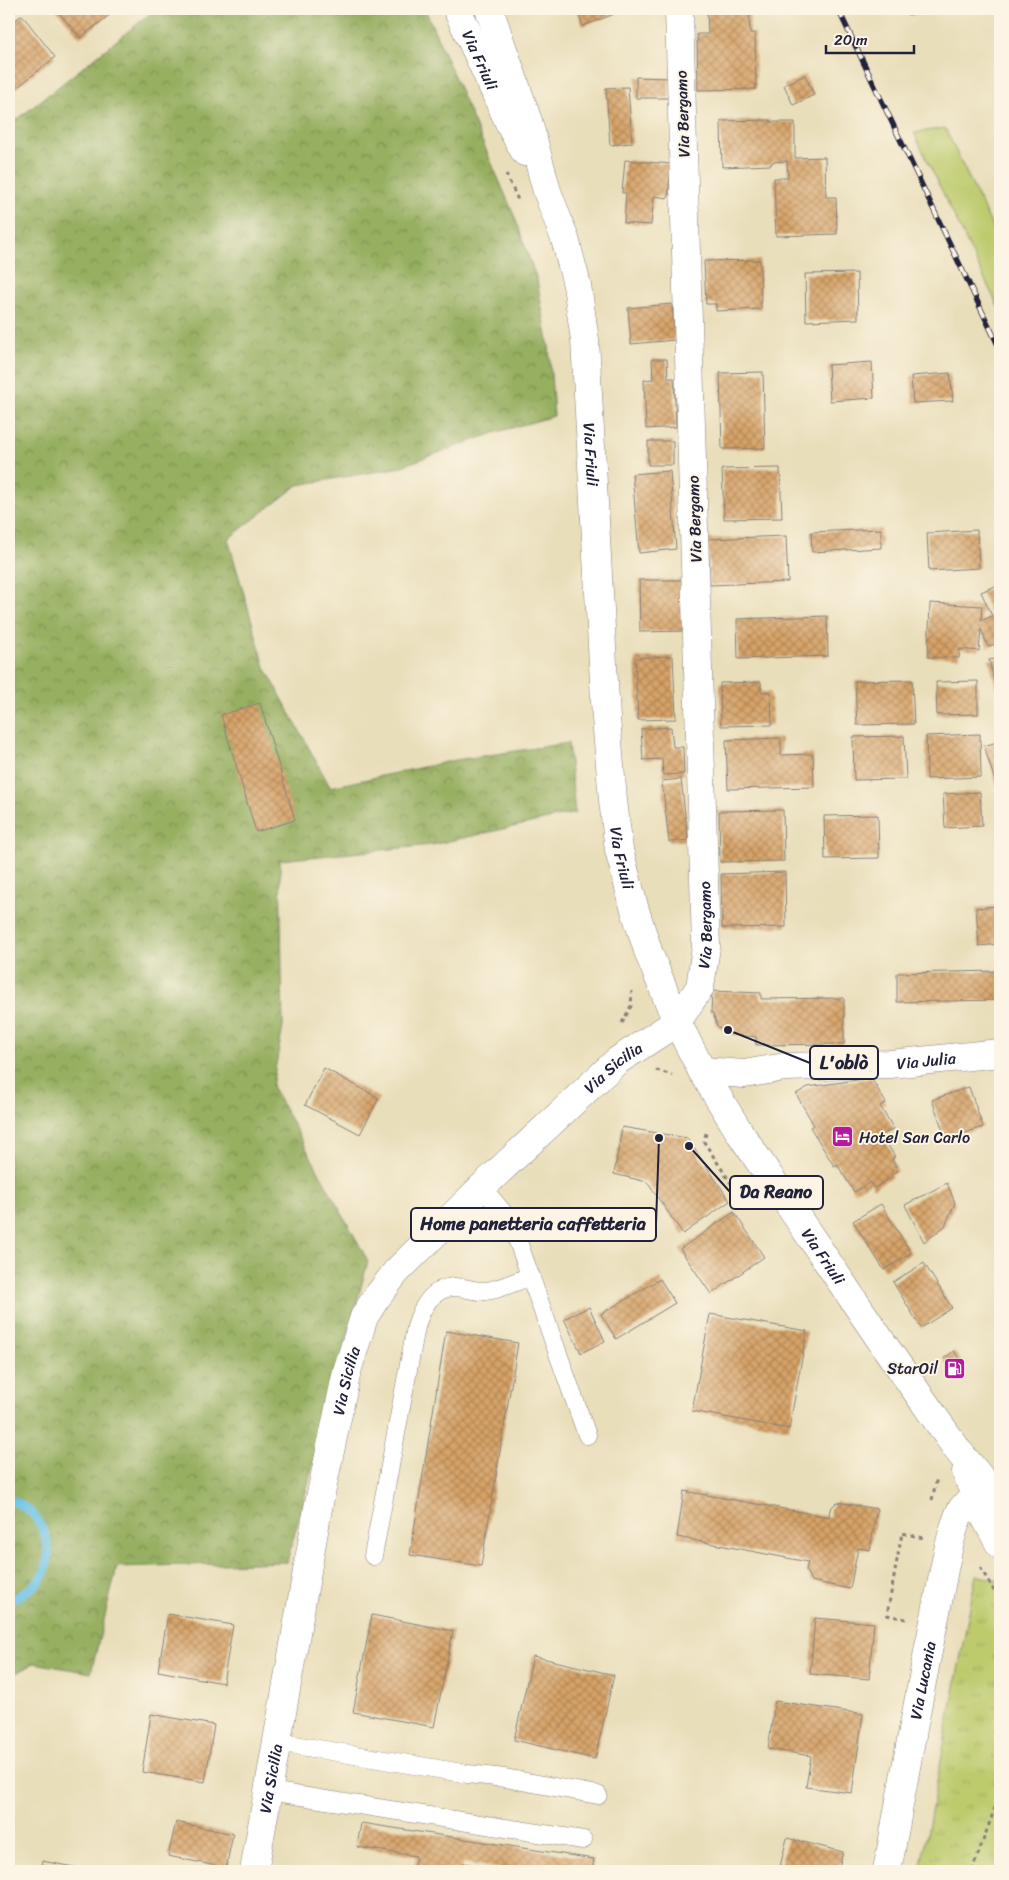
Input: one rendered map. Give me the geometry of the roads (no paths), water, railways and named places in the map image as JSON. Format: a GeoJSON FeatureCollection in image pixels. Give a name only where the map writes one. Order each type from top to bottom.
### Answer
{"type":"FeatureCollection","features":[{"type":"Feature","properties":{"kind":"street","name":"Via Friuli"},"geometry":{"type":"LineString","coordinates":[[457,9],[512,129],[547,191]]}},
{"type":"Feature","properties":{"kind":"street","name":"Via Friuli"},"geometry":{"type":"LineString","coordinates":[[489,9],[528,121],[547,191],[565,240],[577,285],[585,340],[606,718],[613,800],[619,850],[649,954],[678,1022],[702,1071],[740,1133],[832,1271],[972,1468],[988,1500],[1000,1545]]}},
{"type":"Feature","properties":{"kind":"street","name":"Via Bergamo"},"geometry":{"type":"LineString","coordinates":[[678,1022],[700,987],[706,946],[679,9]]}},
{"type":"Feature","properties":{"kind":"street","name":"Via Sicilia"},"geometry":{"type":"LineString","coordinates":[[254,1871],[319,1502],[347,1371],[361,1326],[374,1300],[396,1272],[482,1187],[618,1061],[678,1022]]}},
{"type":"Feature","properties":{"kind":"street","name":"Via Julia"},"geometry":{"type":"LineString","coordinates":[[702,1071],[744,1074],[784,1066],[890,1064],[1000,1053]]}},
{"type":"Feature","properties":{"kind":"street"},"geometry":{"type":"LineString","coordinates":[[988,1500],[985,1499],[1000,1521]]}},
{"type":"Feature","properties":{"kind":"street","name":"Via Lucania"},"geometry":{"type":"LineString","coordinates":[[887,1871],[928,1646],[950,1546],[960,1512],[967,1504],[988,1500]]}},
{"type":"Feature","properties":{"kind":"lane"},"geometry":{"type":"LineString","coordinates":[[482,1187],[497,1203],[513,1229],[587,1435]]}},
{"type":"Feature","properties":{"kind":"lane"},"geometry":{"type":"LineString","coordinates":[[373,1556],[414,1336],[421,1310],[432,1296],[447,1288],[489,1290],[530,1276]]}},
{"type":"Feature","properties":{"kind":"lane"},"geometry":{"type":"LineString","coordinates":[[277,1742],[468,1774],[505,1778],[598,1795]]}},
{"type":"Feature","properties":{"kind":"lane"},"geometry":{"type":"LineString","coordinates":[[269,1792],[583,1840]]}},
{"type":"Feature","properties":{"kind":"waterway"},"geometry":{"type":"LineString","coordinates":[[9,1499],[26,1508],[39,1523],[47,1543],[48,1554],[44,1573],[38,1582],[9,1602]]}},
{"type":"Feature","properties":{"kind":"railway"},"geometry":{"type":"LineString","coordinates":[[838,9],[1000,349]]}},
{"type":"Feature","properties":{"kind":"place","name":"L'oblò"},"geometry":{"type":"Point","coordinates":[728,1030]}},
{"type":"Feature","properties":{"kind":"place","name":"Hotel San Carlo"},"geometry":{"type":"Point","coordinates":[843,1137]}},
{"type":"Feature","properties":{"kind":"place","name":"Home panetteria caffetteria"},"geometry":{"type":"Point","coordinates":[659,1138]}},
{"type":"Feature","properties":{"kind":"place","name":"Da Reano"},"geometry":{"type":"Point","coordinates":[689,1146]}},
{"type":"Feature","properties":{"kind":"place","name":"StarOil"},"geometry":{"type":"Point","coordinates":[954,1368]}}]}
